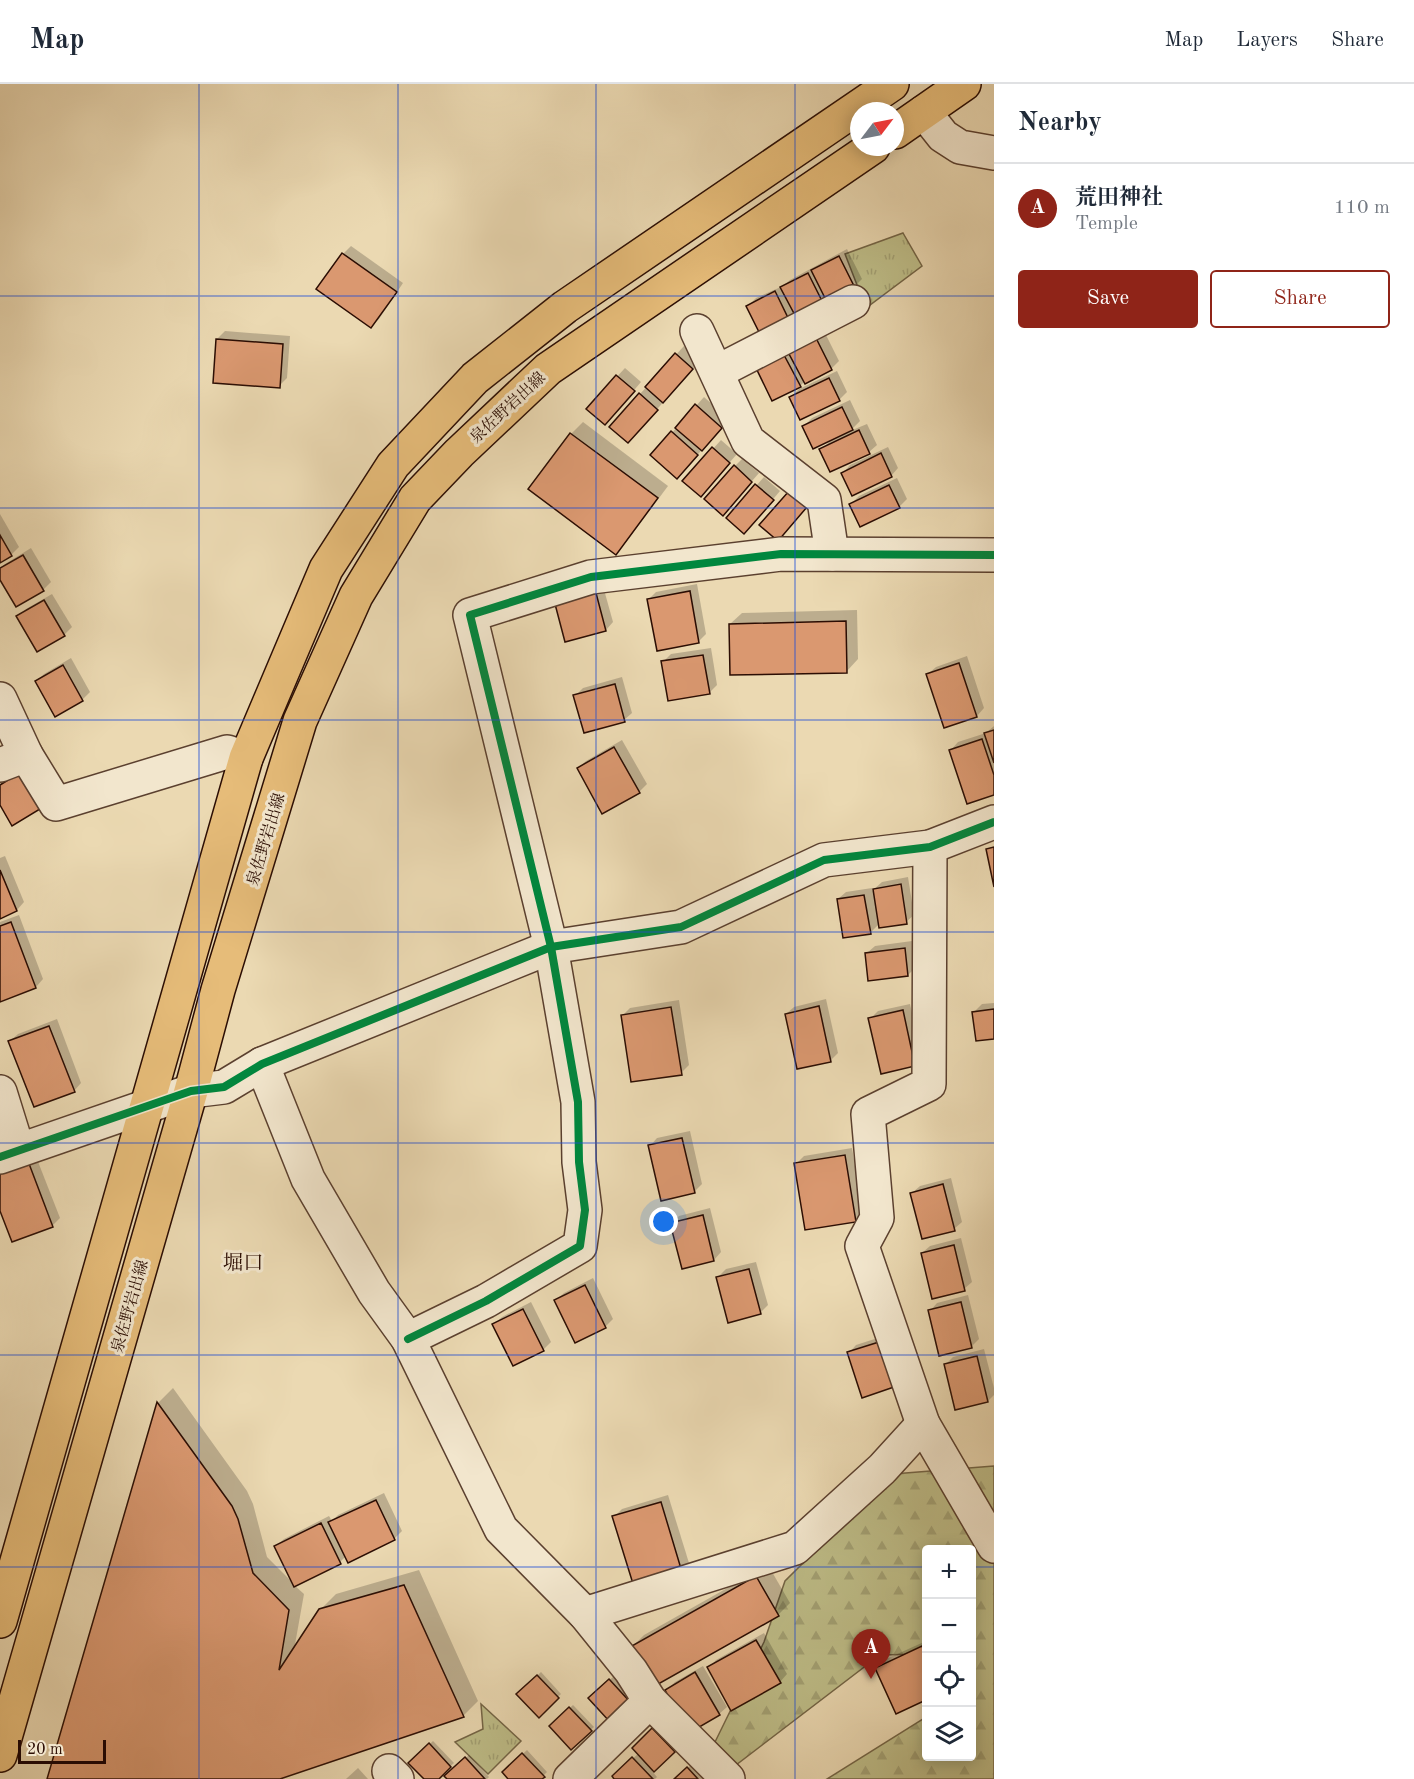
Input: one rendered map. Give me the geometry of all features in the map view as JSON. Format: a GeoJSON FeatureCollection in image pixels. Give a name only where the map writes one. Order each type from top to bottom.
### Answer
{"type":"FeatureCollection","features":[{"type":"Feature","properties":{"kind":"main road"},"geometry":{"type":"LineString","coordinates":[[904,126],[964,84]]}},
{"type":"Feature","properties":{"kind":"main road"},"geometry":{"type":"LineString","coordinates":[[0,1621],[246,758],[326,570],[393,465],[475,378],[565,307],[887,85]]}},
{"type":"Feature","properties":{"kind":"main road","name":"泉佐野岩出線"},"geometry":{"type":"LineString","coordinates":[[0,1755],[218,990],[300,721],[356,596],[415,499],[459,453],[548,369],[860,156]]}},
{"type":"Feature","properties":{"kind":"street"},"geometry":{"type":"LineString","coordinates":[[924,112],[943,136],[960,147],[994,153]]}},
{"type":"Feature","properties":{"kind":"street"},"geometry":{"type":"LineString","coordinates":[[717,372],[853,302]]}},
{"type":"Feature","properties":{"kind":"street"},"geometry":{"type":"LineString","coordinates":[[698,331],[748,441],[824,500],[832,554]]}},
{"type":"Feature","properties":{"kind":"street"},"geometry":{"type":"LineString","coordinates":[[408,1340],[486,1301],[580,1246],[585,1210],[579,1162],[578,1102],[551,947],[470,615],[591,577],[781,554],[994,555]]}},
{"type":"Feature","properties":{"kind":"street"},"geometry":{"type":"LineString","coordinates":[[0,699],[13,760],[56,804],[227,752],[246,758]]}},
{"type":"Feature","properties":{"kind":"street"},"geometry":{"type":"LineString","coordinates":[[0,1092],[9,1154],[191,1091],[224,1087],[262,1064],[551,947],[681,927],[824,860],[930,847],[994,822]]}},
{"type":"Feature","properties":{"kind":"street"},"geometry":{"type":"LineString","coordinates":[[930,847],[929,1084],[868,1114],[878,1218],[862,1246],[923,1424],[994,1546]]}},
{"type":"Feature","properties":{"kind":"street"},"geometry":{"type":"LineString","coordinates":[[262,1064],[308,1179],[374,1292],[408,1340],[501,1529],[585,1614],[630,1671],[650,1701],[728,1779]]}},
{"type":"Feature","properties":{"kind":"street"},"geometry":{"type":"LineString","coordinates":[[585,1614],[795,1548],[882,1469],[923,1424]]}},
{"type":"Feature","properties":{"kind":"street"},"geometry":{"type":"LineString","coordinates":[[570,1779],[650,1701]]}},
{"type":"Feature","properties":{"kind":"green space"},"geometry":{"type":"Polygon","coordinates":[[[903,233],[922,266],[866,308],[845,254],[903,233]]]}},
{"type":"Feature","properties":{"kind":"green space"},"geometry":{"type":"Polygon","coordinates":[[[994,1466],[994,1779],[827,1779],[922,1720],[922,1761],[976,1761],[976,1545],[922,1545],[922,1654],[880,1655],[736,1765],[715,1742],[764,1642],[785,1581],[893,1474],[994,1466]]]}},
{"type":"Feature","properties":{"kind":"green space"},"geometry":{"type":"Polygon","coordinates":[[[481,1704],[521,1741],[488,1774],[455,1742],[483,1729],[481,1704]]]}},
{"type":"Feature","properties":{"kind":"building"},"geometry":{"type":"Polygon","coordinates":[[[342,253],[397,292],[371,328],[316,289],[342,253]]]}},
{"type":"Feature","properties":{"kind":"building"},"geometry":{"type":"Polygon","coordinates":[[[839,256],[855,288],[827,302],[811,270],[839,256]]]}},
{"type":"Feature","properties":{"kind":"building"},"geometry":{"type":"Polygon","coordinates":[[[808,273],[824,305],[797,319],[780,287],[808,273]]]}},
{"type":"Feature","properties":{"kind":"building"},"geometry":{"type":"Polygon","coordinates":[[[775,291],[791,324],[762,338],[746,306],[775,291]]]}},
{"type":"Feature","properties":{"kind":"building"},"geometry":{"type":"Polygon","coordinates":[[[816,338],[832,370],[805,384],[788,352],[816,338]]]}},
{"type":"Feature","properties":{"kind":"building"},"geometry":{"type":"Polygon","coordinates":[[[216,339],[283,344],[280,388],[213,383],[216,339]]]}},
{"type":"Feature","properties":{"kind":"building"},"geometry":{"type":"Polygon","coordinates":[[[675,353],[693,369],[663,403],[645,387],[675,353]]]}},
{"type":"Feature","properties":{"kind":"building"},"geometry":{"type":"Polygon","coordinates":[[[784,355],[801,387],[772,401],[756,368],[784,355]]]}},
{"type":"Feature","properties":{"kind":"building"},"geometry":{"type":"Polygon","coordinates":[[[616,375],[635,391],[605,425],[586,409],[616,375]]]}},
{"type":"Feature","properties":{"kind":"building"},"geometry":{"type":"Polygon","coordinates":[[[829,378],[840,401],[800,420],[789,397],[829,378]]]}},
{"type":"Feature","properties":{"kind":"building"},"geometry":{"type":"Polygon","coordinates":[[[639,393],[658,410],[628,443],[609,427],[639,393]]]}},
{"type":"Feature","properties":{"kind":"building"},"geometry":{"type":"Polygon","coordinates":[[[695,404],[722,428],[702,451],[675,428],[695,404]]]}},
{"type":"Feature","properties":{"kind":"building"},"geometry":{"type":"Polygon","coordinates":[[[842,407],[853,430],[813,449],[802,426],[842,407]]]}},
{"type":"Feature","properties":{"kind":"building"},"geometry":{"type":"Polygon","coordinates":[[[859,430],[870,454],[830,472],[819,449],[859,430]]]}},
{"type":"Feature","properties":{"kind":"building"},"geometry":{"type":"Polygon","coordinates":[[[671,431],[698,455],[677,479],[650,455],[671,431]]]}},
{"type":"Feature","properties":{"kind":"building"},"geometry":{"type":"Polygon","coordinates":[[[570,433],[658,498],[616,555],[528,489],[570,433]]]}},
{"type":"Feature","properties":{"kind":"building"},"geometry":{"type":"Polygon","coordinates":[[[712,447],[730,463],[701,497],[682,481],[712,447]]]}},
{"type":"Feature","properties":{"kind":"building"},"geometry":{"type":"Polygon","coordinates":[[[881,453],[892,477],[852,496],[841,473],[881,453]]]}},
{"type":"Feature","properties":{"kind":"building"},"geometry":{"type":"Polygon","coordinates":[[[734,465],[752,482],[723,516],[704,499],[734,465]]]}},
{"type":"Feature","properties":{"kind":"building"},"geometry":{"type":"Polygon","coordinates":[[[755,484],[774,500],[744,534],[726,518],[755,484]]]}},
{"type":"Feature","properties":{"kind":"building"},"geometry":{"type":"Polygon","coordinates":[[[889,485],[900,508],[860,527],[849,504],[889,485]]]}},
{"type":"Feature","properties":{"kind":"building"},"geometry":{"type":"Polygon","coordinates":[[[789,491],[807,507],[778,541],[759,525],[789,491]]]}},
{"type":"Feature","properties":{"kind":"building"},"geometry":{"type":"Polygon","coordinates":[[[0,535],[12,556],[0,563],[0,535]]]}},
{"type":"Feature","properties":{"kind":"building"},"geometry":{"type":"Polygon","coordinates":[[[23,555],[44,591],[16,607],[0,580],[0,568],[23,555]]]}},
{"type":"Feature","properties":{"kind":"building"},"geometry":{"type":"Polygon","coordinates":[[[690,591],[699,643],[657,651],[647,599],[690,591]]]}},
{"type":"Feature","properties":{"kind":"building"},"geometry":{"type":"Polygon","coordinates":[[[596,593],[606,631],[565,642],[555,604],[596,593]]]}},
{"type":"Feature","properties":{"kind":"building"},"geometry":{"type":"Polygon","coordinates":[[[44,600],[65,636],[37,652],[16,616],[44,600]]]}},
{"type":"Feature","properties":{"kind":"building"},"geometry":{"type":"Polygon","coordinates":[[[846,621],[847,673],[730,675],[729,624],[846,621]]]}},
{"type":"Feature","properties":{"kind":"building"},"geometry":{"type":"Polygon","coordinates":[[[703,655],[710,694],[668,701],[661,661],[703,655]]]}},
{"type":"Feature","properties":{"kind":"building"},"geometry":{"type":"Polygon","coordinates":[[[959,663],[977,717],[944,728],[926,674],[959,663]]]}},
{"type":"Feature","properties":{"kind":"building"},"geometry":{"type":"Polygon","coordinates":[[[63,665],[83,701],[55,717],[35,681],[63,665]]]}},
{"type":"Feature","properties":{"kind":"building"},"geometry":{"type":"Polygon","coordinates":[[[615,684],[625,722],[584,733],[573,695],[615,684]]]}},
{"type":"Feature","properties":{"kind":"building"},"geometry":{"type":"Polygon","coordinates":[[[994,730],[994,763],[984,733],[994,730]]]}},
{"type":"Feature","properties":{"kind":"building"},"geometry":{"type":"Polygon","coordinates":[[[982,739],[994,775],[994,795],[967,804],[949,750],[982,739]]]}},
{"type":"Feature","properties":{"kind":"building"},"geometry":{"type":"Polygon","coordinates":[[[614,747],[640,793],[602,814],[577,768],[614,747]]]}},
{"type":"Feature","properties":{"kind":"building"},"geometry":{"type":"Polygon","coordinates":[[[19,773],[40,809],[12,826],[0,805],[0,785],[19,773]]]}},
{"type":"Feature","properties":{"kind":"building"},"geometry":{"type":"Polygon","coordinates":[[[994,847],[994,887],[986,849],[994,847]]]}},
{"type":"Feature","properties":{"kind":"building"},"geometry":{"type":"Polygon","coordinates":[[[0,870],[17,911],[0,919],[0,870]]]}},
{"type":"Feature","properties":{"kind":"building"},"geometry":{"type":"Polygon","coordinates":[[[901,884],[907,924],[879,928],[873,889],[901,884]]]}},
{"type":"Feature","properties":{"kind":"building"},"geometry":{"type":"Polygon","coordinates":[[[864,895],[871,934],[843,938],[837,899],[864,895]]]}},
{"type":"Feature","properties":{"kind":"building"},"geometry":{"type":"Polygon","coordinates":[[[11,922],[36,988],[0,1002],[0,926],[11,922]]]}},
{"type":"Feature","properties":{"kind":"building"},"geometry":{"type":"Polygon","coordinates":[[[905,948],[908,976],[868,981],[865,953],[905,948]]]}},
{"type":"Feature","properties":{"kind":"building"},"geometry":{"type":"Polygon","coordinates":[[[819,1006],[831,1062],[797,1069],[785,1014],[819,1006]]]}},
{"type":"Feature","properties":{"kind":"building"},"geometry":{"type":"Polygon","coordinates":[[[671,1007],[682,1075],[631,1082],[621,1015],[671,1007]]]}},
{"type":"Feature","properties":{"kind":"building"},"geometry":{"type":"Polygon","coordinates":[[[994,1009],[994,1039],[976,1041],[972,1012],[994,1009]]]}},
{"type":"Feature","properties":{"kind":"building"},"geometry":{"type":"Polygon","coordinates":[[[903,1010],[915,1066],[881,1074],[868,1018],[903,1010]]]}},
{"type":"Feature","properties":{"kind":"building"},"geometry":{"type":"Polygon","coordinates":[[[49,1026],[75,1092],[34,1107],[8,1041],[49,1026]]]}},
{"type":"Feature","properties":{"kind":"building"},"geometry":{"type":"Polygon","coordinates":[[[682,1138],[695,1193],[661,1201],[648,1145],[682,1138]]]}},
{"type":"Feature","properties":{"kind":"building"},"geometry":{"type":"Polygon","coordinates":[[[845,1155],[856,1222],[805,1230],[794,1163],[845,1155]]]}},
{"type":"Feature","properties":{"kind":"building"},"geometry":{"type":"Polygon","coordinates":[[[28,1161],[53,1227],[12,1242],[0,1211],[0,1171],[28,1161]]]}},
{"type":"Feature","properties":{"kind":"building"},"geometry":{"type":"Polygon","coordinates":[[[943,1184],[955,1231],[922,1239],[910,1193],[943,1184]]]}},
{"type":"Feature","properties":{"kind":"building"},"geometry":{"type":"Polygon","coordinates":[[[703,1215],[714,1261],[682,1269],[670,1223],[703,1215]]]}},
{"type":"Feature","properties":{"kind":"building"},"geometry":{"type":"Polygon","coordinates":[[[954,1245],[965,1291],[932,1299],[921,1253],[954,1245]]]}},
{"type":"Feature","properties":{"kind":"building"},"geometry":{"type":"Polygon","coordinates":[[[749,1269],[761,1314],[728,1323],[716,1277],[749,1269]]]}},
{"type":"Feature","properties":{"kind":"building"},"geometry":{"type":"Polygon","coordinates":[[[585,1285],[606,1328],[575,1343],[554,1300],[585,1285]]]}},
{"type":"Feature","properties":{"kind":"building"},"geometry":{"type":"Polygon","coordinates":[[[961,1302],[972,1348],[939,1356],[928,1310],[961,1302]]]}},
{"type":"Feature","properties":{"kind":"building"},"geometry":{"type":"Polygon","coordinates":[[[523,1309],[544,1351],[513,1366],[492,1324],[523,1309]]]}},
{"type":"Feature","properties":{"kind":"building"},"geometry":{"type":"Polygon","coordinates":[[[879,1342],[894,1387],[862,1398],[847,1352],[879,1342]]]}},
{"type":"Feature","properties":{"kind":"building"},"geometry":{"type":"Polygon","coordinates":[[[977,1356],[988,1402],[955,1410],[944,1364],[977,1356]]]}},
{"type":"Feature","properties":{"kind":"building"},"geometry":{"type":"Polygon","coordinates":[[[157,1402],[232,1506],[238,1519],[253,1573],[289,1610],[279,1670],[319,1609],[404,1585],[464,1717],[280,1779],[47,1779],[157,1402]]]}},
{"type":"Feature","properties":{"kind":"building"},"geometry":{"type":"Polygon","coordinates":[[[376,1500],[395,1540],[348,1563],[328,1522],[376,1500]]]}},
{"type":"Feature","properties":{"kind":"building"},"geometry":{"type":"Polygon","coordinates":[[[661,1502],[682,1572],[634,1587],[612,1516],[661,1502]]]}},
{"type":"Feature","properties":{"kind":"building"},"geometry":{"type":"Polygon","coordinates":[[[321,1523],[341,1564],[294,1587],[274,1546],[321,1523]]]}},
{"type":"Feature","properties":{"kind":"building"},"geometry":{"type":"Polygon","coordinates":[[[756,1576],[779,1616],[653,1687],[630,1647],[756,1576]]]}},
{"type":"Feature","properties":{"kind":"building"},"geometry":{"type":"Polygon","coordinates":[[[756,1640],[781,1683],[731,1711],[707,1667],[756,1640]]]}},
{"type":"Feature","properties":{"kind":"building"},"geometry":{"type":"Polygon","coordinates":[[[922,1646],[922,1702],[896,1714],[875,1668],[922,1646]]]}},
{"type":"Feature","properties":{"kind":"building"},"geometry":{"type":"Polygon","coordinates":[[[695,1672],[720,1715],[689,1733],[665,1690],[695,1672]]]}},
{"type":"Feature","properties":{"kind":"building"},"geometry":{"type":"Polygon","coordinates":[[[537,1675],[559,1698],[539,1718],[516,1694],[537,1675]]]}},
{"type":"Feature","properties":{"kind":"building"},"geometry":{"type":"Polygon","coordinates":[[[609,1679],[631,1703],[610,1722],[588,1698],[609,1679]]]}},
{"type":"Feature","properties":{"kind":"building"},"geometry":{"type":"Polygon","coordinates":[[[569,1707],[592,1731],[571,1750],[549,1726],[569,1707]]]}},
{"type":"Feature","properties":{"kind":"building"},"geometry":{"type":"Polygon","coordinates":[[[652,1728],[675,1752],[654,1772],[632,1748],[652,1728]]]}},
{"type":"Feature","properties":{"kind":"building"},"geometry":{"type":"Polygon","coordinates":[[[429,1743],[451,1767],[439,1779],[424,1779],[408,1763],[429,1743]]]}},
{"type":"Feature","properties":{"kind":"building"},"geometry":{"type":"Polygon","coordinates":[[[522,1753],[545,1777],[542,1779],[508,1779],[502,1772],[522,1753]]]}},
{"type":"Feature","properties":{"kind":"building"},"geometry":{"type":"Polygon","coordinates":[[[465,1757],[485,1779],[447,1779],[444,1776],[465,1757]]]}},
{"type":"Feature","properties":{"kind":"building"},"geometry":{"type":"Polygon","coordinates":[[[632,1757],[653,1779],[614,1779],[612,1776],[632,1757]]]}},
{"type":"Feature","properties":{"kind":"building"},"geometry":{"type":"Polygon","coordinates":[[[687,1767],[698,1779],[674,1779],[687,1767]]]}},
{"type":"Feature","properties":{"kind":"cycle path"},"geometry":{"type":"LineString","coordinates":[[408,1339],[486,1301],[580,1246],[585,1210],[579,1162],[578,1102],[551,947],[470,615],[591,577],[781,554],[994,555]]}},
{"type":"Feature","properties":{"kind":"cycle path"},"geometry":{"type":"LineString","coordinates":[[0,1157],[191,1091],[224,1087],[262,1064],[551,947],[681,927],[824,860],[930,847],[994,822]]}},
{"type":"Feature","properties":{"kind":"place","name":"荒田神社"},"geometry":{"type":"Point","coordinates":[871,1679]}},
{"type":"Feature","properties":{"kind":"district","name":"堀口"},"geometry":{"type":"Point","coordinates":[243,1262]}}]}
